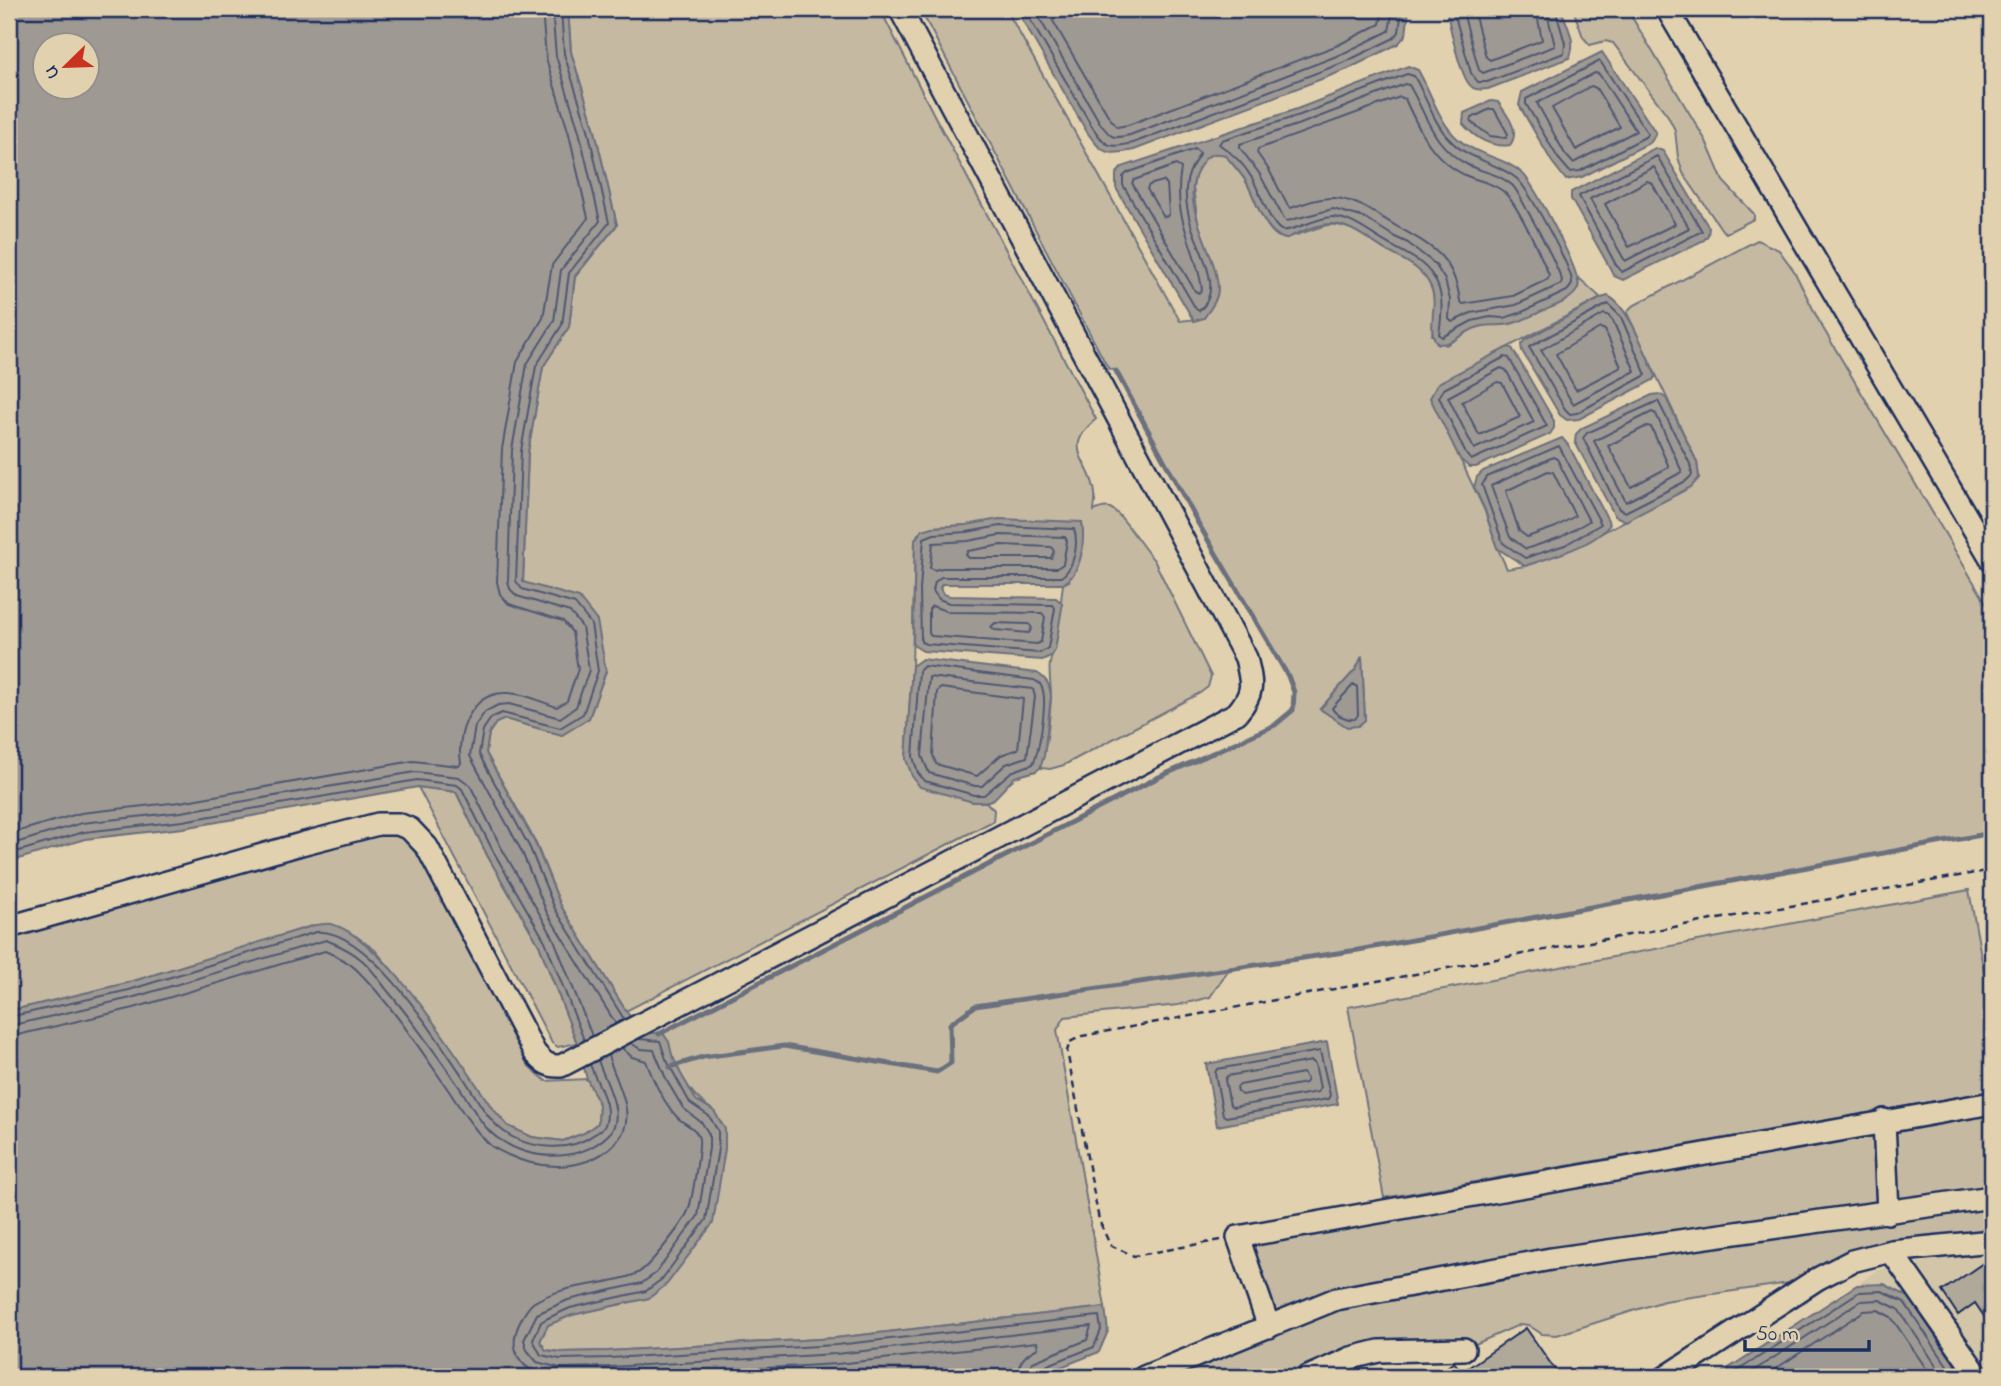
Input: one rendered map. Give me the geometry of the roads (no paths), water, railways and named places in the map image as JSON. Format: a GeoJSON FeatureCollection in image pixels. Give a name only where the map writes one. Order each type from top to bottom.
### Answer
{"type":"FeatureCollection","features":[{"type":"Feature","properties":{"kind":"lane"},"geometry":{"type":"LineString","coordinates":[[9,927],[302,844],[378,824],[398,824],[410,829],[427,847],[535,1053],[544,1063],[552,1067],[561,1066],[1237,713],[1249,699],[1252,684],[1246,658],[900,9]]}},
{"type":"Feature","properties":{"kind":"lane"},"geometry":{"type":"LineString","coordinates":[[1667,9],[1992,560]]}},
{"type":"Feature","properties":{"kind":"lane"},"geometry":{"type":"LineString","coordinates":[[1269,1326],[1238,1237],[1992,1102]]}},
{"type":"Feature","properties":{"kind":"lane"},"geometry":{"type":"LineString","coordinates":[[1884,1120],[1888,1213]]}},
{"type":"Feature","properties":{"kind":"lane"},"geometry":{"type":"LineString","coordinates":[[1144,1377],[1336,1299],[1524,1264],[1992,1198]]}},
{"type":"Feature","properties":{"kind":"lane"},"geometry":{"type":"LineString","coordinates":[[1666,1377],[1817,1279],[1852,1261],[1891,1251],[1992,1241]]}},
{"type":"Feature","properties":{"kind":"lane"},"geometry":{"type":"LineString","coordinates":[[1891,1251],[1979,1377]]}},
{"type":"Feature","properties":{"kind":"lane"},"geometry":{"type":"LineString","coordinates":[[1308,1377],[1351,1358],[1379,1352],[1464,1349]]}},
{"type":"Feature","properties":{"kind":"water"},"geometry":{"type":"Polygon","coordinates":[[[9,9],[568,9],[571,52],[594,127],[617,225],[575,276],[569,327],[543,367],[528,452],[523,582],[579,598],[597,621],[606,671],[589,718],[562,735],[505,719],[496,723],[489,733],[486,753],[536,845],[561,906],[626,1011],[644,1034],[662,1032],[669,1042],[672,1055],[696,1100],[714,1111],[725,1129],[725,1149],[713,1223],[667,1284],[649,1298],[572,1315],[548,1325],[540,1341],[546,1350],[560,1352],[835,1338],[1105,1307],[1108,1331],[1099,1352],[1036,1377],[9,1377],[9,1011],[127,983],[315,925],[331,924],[352,934],[397,976],[441,1033],[492,1108],[508,1126],[532,1137],[563,1141],[584,1133],[598,1123],[599,1104],[587,1079],[577,1043],[539,945],[487,855],[456,792],[418,787],[183,828],[85,839],[9,862],[9,9]]]}},
{"type":"Feature","properties":{"kind":"water"},"geometry":{"type":"Polygon","coordinates":[[[1016,9],[1409,9],[1406,35],[1398,44],[1348,69],[1134,150],[1111,153],[1097,145],[1087,132],[1016,9]]]}},
{"type":"Feature","properties":{"kind":"water"},"geometry":{"type":"Polygon","coordinates":[[[1446,9],[1561,9],[1572,46],[1569,58],[1488,89],[1475,89],[1463,74],[1446,9]]]}},
{"type":"Feature","properties":{"kind":"water"},"geometry":{"type":"Polygon","coordinates":[[[1602,52],[1656,133],[1651,142],[1582,177],[1566,180],[1552,162],[1519,105],[1522,92],[1602,52]]]}},
{"type":"Feature","properties":{"kind":"water"},"geometry":{"type":"Polygon","coordinates":[[[1408,66],[1418,70],[1440,115],[1458,139],[1516,168],[1529,181],[1547,211],[1573,267],[1578,280],[1575,293],[1560,304],[1520,321],[1480,327],[1438,344],[1432,325],[1433,294],[1423,274],[1360,234],[1339,225],[1308,229],[1285,239],[1277,235],[1261,214],[1241,174],[1225,155],[1214,154],[1202,163],[1195,178],[1193,193],[1194,209],[1216,273],[1218,293],[1204,318],[1194,321],[1116,188],[1116,174],[1122,167],[1297,109],[1408,66]]]}},
{"type":"Feature","properties":{"kind":"water"},"geometry":{"type":"Polygon","coordinates":[[[1491,101],[1498,102],[1512,123],[1514,134],[1510,145],[1484,141],[1463,124],[1464,113],[1491,101]]]}},
{"type":"Feature","properties":{"kind":"water"},"geometry":{"type":"Polygon","coordinates":[[[1655,148],[1663,151],[1709,228],[1708,235],[1704,240],[1623,280],[1614,276],[1571,199],[1571,192],[1655,148]]]}},
{"type":"Feature","properties":{"kind":"water"},"geometry":{"type":"Polygon","coordinates":[[[1608,296],[1630,320],[1656,376],[1579,419],[1567,420],[1560,415],[1521,345],[1525,340],[1608,296]]]}},
{"type":"Feature","properties":{"kind":"water"},"geometry":{"type":"Polygon","coordinates":[[[1508,347],[1512,348],[1554,421],[1554,428],[1550,434],[1476,467],[1469,467],[1460,459],[1430,398],[1438,383],[1508,347]]]}},
{"type":"Feature","properties":{"kind":"water"},"geometry":{"type":"Polygon","coordinates":[[[1659,394],[1666,398],[1697,462],[1699,478],[1691,487],[1626,521],[1615,516],[1575,442],[1576,434],[1582,428],[1659,394]]]}},
{"type":"Feature","properties":{"kind":"water"},"geometry":{"type":"Polygon","coordinates":[[[1562,438],[1569,446],[1610,524],[1604,532],[1583,544],[1525,566],[1497,548],[1485,510],[1474,487],[1477,477],[1483,471],[1562,438]]]}},
{"type":"Feature","properties":{"kind":"water"},"geometry":{"type":"Polygon","coordinates":[[[999,519],[1082,522],[1081,557],[1074,573],[1063,584],[942,584],[940,588],[943,594],[950,596],[1056,598],[1062,603],[1062,608],[1055,650],[1051,656],[1042,660],[923,651],[913,645],[915,540],[922,530],[933,527],[999,519]]]}},
{"type":"Feature","properties":{"kind":"water"},"geometry":{"type":"Polygon","coordinates":[[[1362,656],[1365,720],[1358,726],[1347,727],[1320,709],[1356,669],[1362,656]]]}},
{"type":"Feature","properties":{"kind":"water"},"geometry":{"type":"Polygon","coordinates":[[[922,659],[1037,673],[1043,678],[1049,685],[1051,696],[1044,756],[1040,768],[1015,777],[994,799],[986,802],[973,802],[920,787],[912,776],[906,759],[912,666],[922,659]]]}},
{"type":"Feature","properties":{"kind":"water"},"geometry":{"type":"Polygon","coordinates":[[[1327,1042],[1338,1104],[1217,1126],[1206,1064],[1327,1042]]]}},
{"type":"Feature","properties":{"kind":"water"},"geometry":{"type":"Polygon","coordinates":[[[1884,1284],[1909,1297],[1963,1377],[1715,1377],[1857,1285],[1884,1284]]]}},
{"type":"Feature","properties":{"kind":"waterway"},"geometry":{"type":"LineString","coordinates":[[659,1034],[1159,777],[1275,725],[1293,710],[1294,692],[1288,676],[1198,523],[1116,371]]}},
{"type":"Feature","properties":{"kind":"waterway"},"geometry":{"type":"LineString","coordinates":[[670,1067],[703,1057],[784,1046],[937,1072],[951,1063],[950,1024],[975,1006],[1358,950],[1992,833]]}}]}
